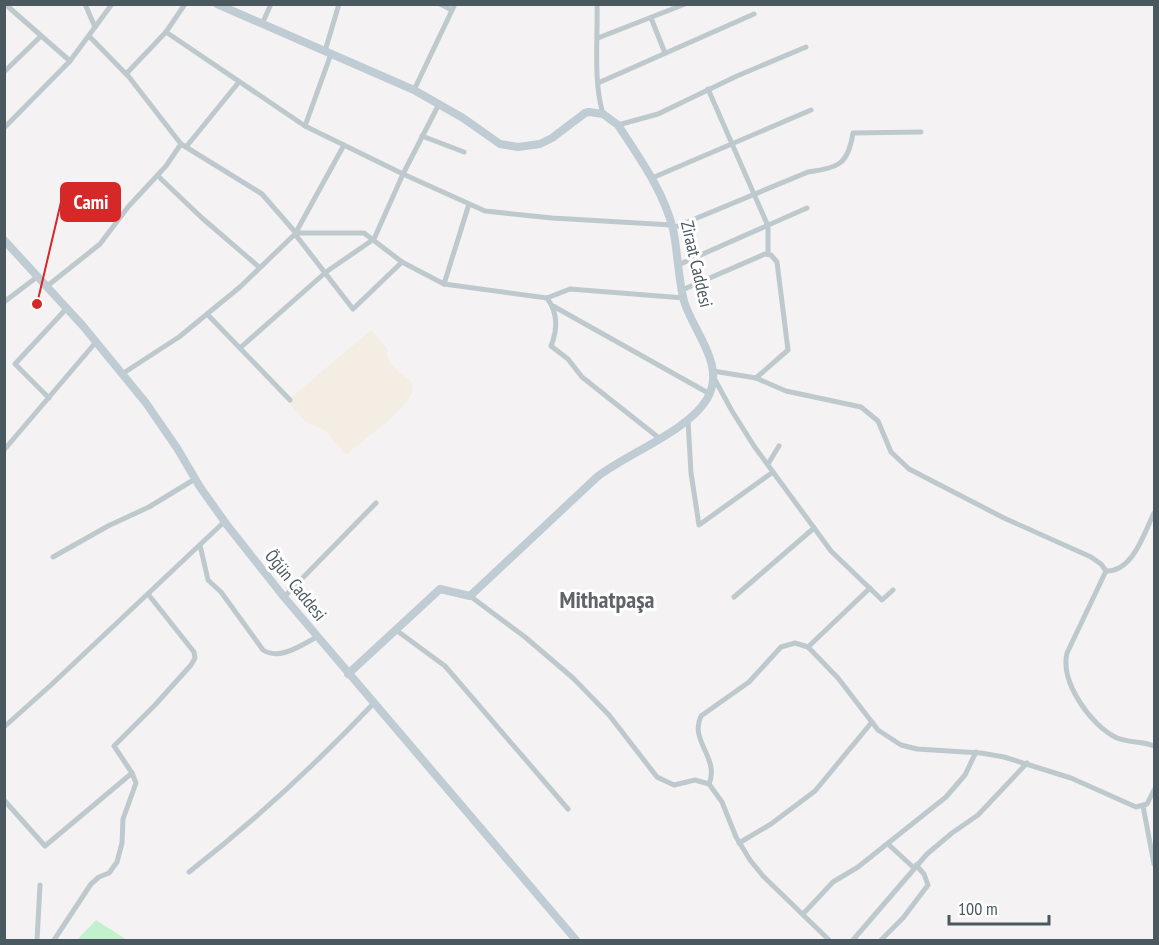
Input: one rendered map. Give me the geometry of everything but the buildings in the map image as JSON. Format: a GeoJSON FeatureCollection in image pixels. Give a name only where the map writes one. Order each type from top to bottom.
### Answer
{"type":"FeatureCollection","features":[{"type":"Feature","properties":{"kind":"street"},"geometry":{"type":"LineString","coordinates":[[5,4],[70,61]]}},
{"type":"Feature","properties":{"kind":"street"},"geometry":{"type":"LineString","coordinates":[[85,4],[95,27]]}},
{"type":"Feature","properties":{"kind":"street"},"geometry":{"type":"LineString","coordinates":[[4,128],[70,61],[112,4]]}},
{"type":"Feature","properties":{"kind":"street"},"geometry":{"type":"LineString","coordinates":[[126,74],[166,32],[185,4]]}},
{"type":"Feature","properties":{"kind":"street"},"geometry":{"type":"LineString","coordinates":[[217,4],[414,90],[463,118],[494,141],[518,147],[532,146],[546,141],[585,113],[603,114],[598,83],[597,4]]}},
{"type":"Feature","properties":{"kind":"street"},"geometry":{"type":"LineString","coordinates":[[262,24],[271,4]]}},
{"type":"Feature","properties":{"kind":"street"},"geometry":{"type":"LineString","coordinates":[[414,90],[453,7],[440,4]]}},
{"type":"Feature","properties":{"kind":"street"},"geometry":{"type":"LineString","coordinates":[[598,38],[685,4]]}},
{"type":"Feature","properties":{"kind":"street"},"geometry":{"type":"LineString","coordinates":[[305,126],[328,53],[337,5]]}},
{"type":"Feature","properties":{"kind":"street"},"geometry":{"type":"LineString","coordinates":[[598,83],[754,14]]}},
{"type":"Feature","properties":{"kind":"street"},"geometry":{"type":"LineString","coordinates":[[651,18],[665,53]]}},
{"type":"Feature","properties":{"kind":"street"},"geometry":{"type":"LineString","coordinates":[[166,32],[305,126],[485,211],[672,226],[808,172],[842,162],[850,151],[853,133],[921,132]]}},
{"type":"Feature","properties":{"kind":"street"},"geometry":{"type":"LineString","coordinates":[[4,72],[41,36]]}},
{"type":"Feature","properties":{"kind":"street"},"geometry":{"type":"LineString","coordinates":[[88,36],[126,74],[183,145],[262,194],[296,233],[353,309],[402,262]]}},
{"type":"Feature","properties":{"kind":"street"},"geometry":{"type":"LineString","coordinates":[[618,125],[658,114],[708,89],[806,47]]}},
{"type":"Feature","properties":{"kind":"street"},"geometry":{"type":"LineString","coordinates":[[46,287],[100,244],[128,207],[158,176],[239,82]]}},
{"type":"Feature","properties":{"kind":"street"},"geometry":{"type":"LineString","coordinates":[[708,89],[768,226],[768,255]]}},
{"type":"Feature","properties":{"kind":"street"},"geometry":{"type":"LineString","coordinates":[[240,348],[326,272],[374,239],[403,174],[439,104]]}},
{"type":"Feature","properties":{"kind":"street"},"geometry":{"type":"LineString","coordinates":[[652,178],[811,110]]}},
{"type":"Feature","properties":{"kind":"street","name":"Ziraat Caddesi"},"geometry":{"type":"LineString","coordinates":[[603,114],[618,125],[652,178],[666,206],[672,226],[683,294],[711,359],[714,374]]}},
{"type":"Feature","properties":{"kind":"street"},"geometry":{"type":"LineString","coordinates":[[422,136],[464,152]]}},
{"type":"Feature","properties":{"kind":"street"},"geometry":{"type":"LineString","coordinates":[[122,374],[179,337],[240,287],[296,233],[344,146]]}},
{"type":"Feature","properties":{"kind":"street"},"geometry":{"type":"LineString","coordinates":[[158,176],[259,267]]}},
{"type":"Feature","properties":{"kind":"street"},"geometry":{"type":"LineString","coordinates":[[444,284],[468,204]]}},
{"type":"Feature","properties":{"kind":"street"},"geometry":{"type":"LineString","coordinates":[[678,265],[807,208]]}},
{"type":"Feature","properties":{"kind":"street"},"geometry":{"type":"LineString","coordinates":[[296,233],[360,232],[374,239],[402,262],[444,284],[547,298],[570,289],[683,294],[768,255],[774,257],[778,264],[788,350],[756,378]]}},
{"type":"Feature","properties":{"kind":"street","name":"Öğün Caddesi"},"geometry":{"type":"LineString","coordinates":[[4,240],[96,342],[159,421],[224,522],[284,597],[576,940]]}},
{"type":"Feature","properties":{"kind":"street"},"geometry":{"type":"LineString","coordinates":[[4,302],[37,277]]}},
{"type":"Feature","properties":{"kind":"street"},"geometry":{"type":"LineString","coordinates":[[547,298],[553,306],[710,394]]}},
{"type":"Feature","properties":{"kind":"street"},"geometry":{"type":"LineString","coordinates":[[553,306],[557,327],[551,346],[568,359],[582,377],[659,438]]}},
{"type":"Feature","properties":{"kind":"street"},"geometry":{"type":"LineString","coordinates":[[49,398],[15,364],[66,309]]}},
{"type":"Feature","properties":{"kind":"street"},"geometry":{"type":"LineString","coordinates":[[207,314],[290,400]]}},
{"type":"Feature","properties":{"kind":"street"},"geometry":{"type":"LineString","coordinates":[[4,450],[96,342]]}},
{"type":"Feature","properties":{"kind":"street"},"geometry":{"type":"LineString","coordinates":[[714,374],[756,378],[786,391],[861,407],[878,421],[891,452],[909,469],[1012,522],[1091,557],[1106,571]]}},
{"type":"Feature","properties":{"kind":"street"},"geometry":{"type":"LineString","coordinates":[[470,596],[597,477],[612,465],[688,421],[710,394],[714,374]]}},
{"type":"Feature","properties":{"kind":"street"},"geometry":{"type":"LineString","coordinates":[[714,374],[732,411],[831,551],[882,600],[893,590]]}},
{"type":"Feature","properties":{"kind":"street"},"geometry":{"type":"LineString","coordinates":[[688,421],[691,473],[699,525],[773,472]]}},
{"type":"Feature","properties":{"kind":"street"},"geometry":{"type":"LineString","coordinates":[[768,464],[779,446]]}},
{"type":"Feature","properties":{"kind":"street"},"geometry":{"type":"LineString","coordinates":[[53,557],[108,526],[157,503],[195,479]]}},
{"type":"Feature","properties":{"kind":"street"},"geometry":{"type":"LineString","coordinates":[[284,597],[376,503]]}},
{"type":"Feature","properties":{"kind":"street"},"geometry":{"type":"LineString","coordinates":[[1106,571],[1119,569],[1129,561],[1155,513]]}},
{"type":"Feature","properties":{"kind":"street"},"geometry":{"type":"LineString","coordinates":[[4,727],[224,522]]}},
{"type":"Feature","properties":{"kind":"street"},"geometry":{"type":"LineString","coordinates":[[734,597],[814,528]]}},
{"type":"Feature","properties":{"kind":"street"},"geometry":{"type":"LineString","coordinates":[[200,545],[208,580],[221,592],[262,650],[272,654],[281,654],[317,637]]}},
{"type":"Feature","properties":{"kind":"street"},"geometry":{"type":"LineString","coordinates":[[1106,571],[1067,653],[1066,666],[1070,681],[1083,706],[1109,733],[1122,740],[1155,746]]}},
{"type":"Feature","properties":{"kind":"street"},"geometry":{"type":"LineString","coordinates":[[808,647],[870,588]]}},
{"type":"Feature","properties":{"kind":"street"},"geometry":{"type":"LineString","coordinates":[[348,674],[440,589],[470,596],[525,637],[578,682],[609,715],[657,777],[674,785],[695,780],[709,783],[722,802],[740,843],[763,876],[829,940]]}},
{"type":"Feature","properties":{"kind":"street"},"geometry":{"type":"LineString","coordinates":[[54,940],[91,884],[99,877],[109,873],[116,865],[122,843],[123,819],[135,786],[132,773],[114,746],[155,705],[195,658],[194,652],[148,594]]}},
{"type":"Feature","properties":{"kind":"street"},"geometry":{"type":"LineString","coordinates":[[396,630],[445,666],[568,809]]}},
{"type":"Feature","properties":{"kind":"street"},"geometry":{"type":"LineString","coordinates":[[709,783],[712,774],[711,764],[697,735],[701,716],[741,688],[781,647],[795,643],[808,647],[838,678],[872,722],[888,738],[909,747],[976,752],[1027,763],[1093,787],[1136,807],[1149,802],[1155,790]]}},
{"type":"Feature","properties":{"kind":"street"},"geometry":{"type":"LineString","coordinates":[[189,872],[236,835],[321,759],[374,703]]}},
{"type":"Feature","properties":{"kind":"street"},"geometry":{"type":"LineString","coordinates":[[740,843],[771,824],[815,790],[872,722]]}},
{"type":"Feature","properties":{"kind":"street"},"geometry":{"type":"LineString","coordinates":[[803,914],[833,882],[858,867],[946,797],[965,775],[976,752]]}},
{"type":"Feature","properties":{"kind":"street"},"geometry":{"type":"LineString","coordinates":[[853,940],[915,867],[939,843],[978,815],[1027,763]]}},
{"type":"Feature","properties":{"kind":"street"},"geometry":{"type":"LineString","coordinates":[[4,800],[45,846],[132,773]]}},
{"type":"Feature","properties":{"kind":"street"},"geometry":{"type":"LineString","coordinates":[[1143,806],[1155,864]]}},
{"type":"Feature","properties":{"kind":"street"},"geometry":{"type":"LineString","coordinates":[[881,940],[903,918],[928,885],[924,874],[888,844]]}},
{"type":"Feature","properties":{"kind":"street"},"geometry":{"type":"LineString","coordinates":[[37,940],[40,885]]}},
{"type":"Feature","properties":{"kind":"green space"},"geometry":{"type":"Polygon","coordinates":[[[96,920],[127,940],[77,940],[96,920]]]}},
{"type":"Feature","properties":{"kind":"sand"},"geometry":{"type":"Polygon","coordinates":[[[371,330],[388,350],[387,355],[394,367],[411,381],[412,393],[397,412],[346,455],[325,430],[306,422],[287,401],[371,330]]]}},
{"type":"Feature","properties":{"kind":"place","name":"Cami"},"geometry":{"type":"Point","coordinates":[37,304]}},
{"type":"Feature","properties":{"kind":"district","name":"Mithatpaşa"},"geometry":{"type":"Point","coordinates":[607,599]}}]}
